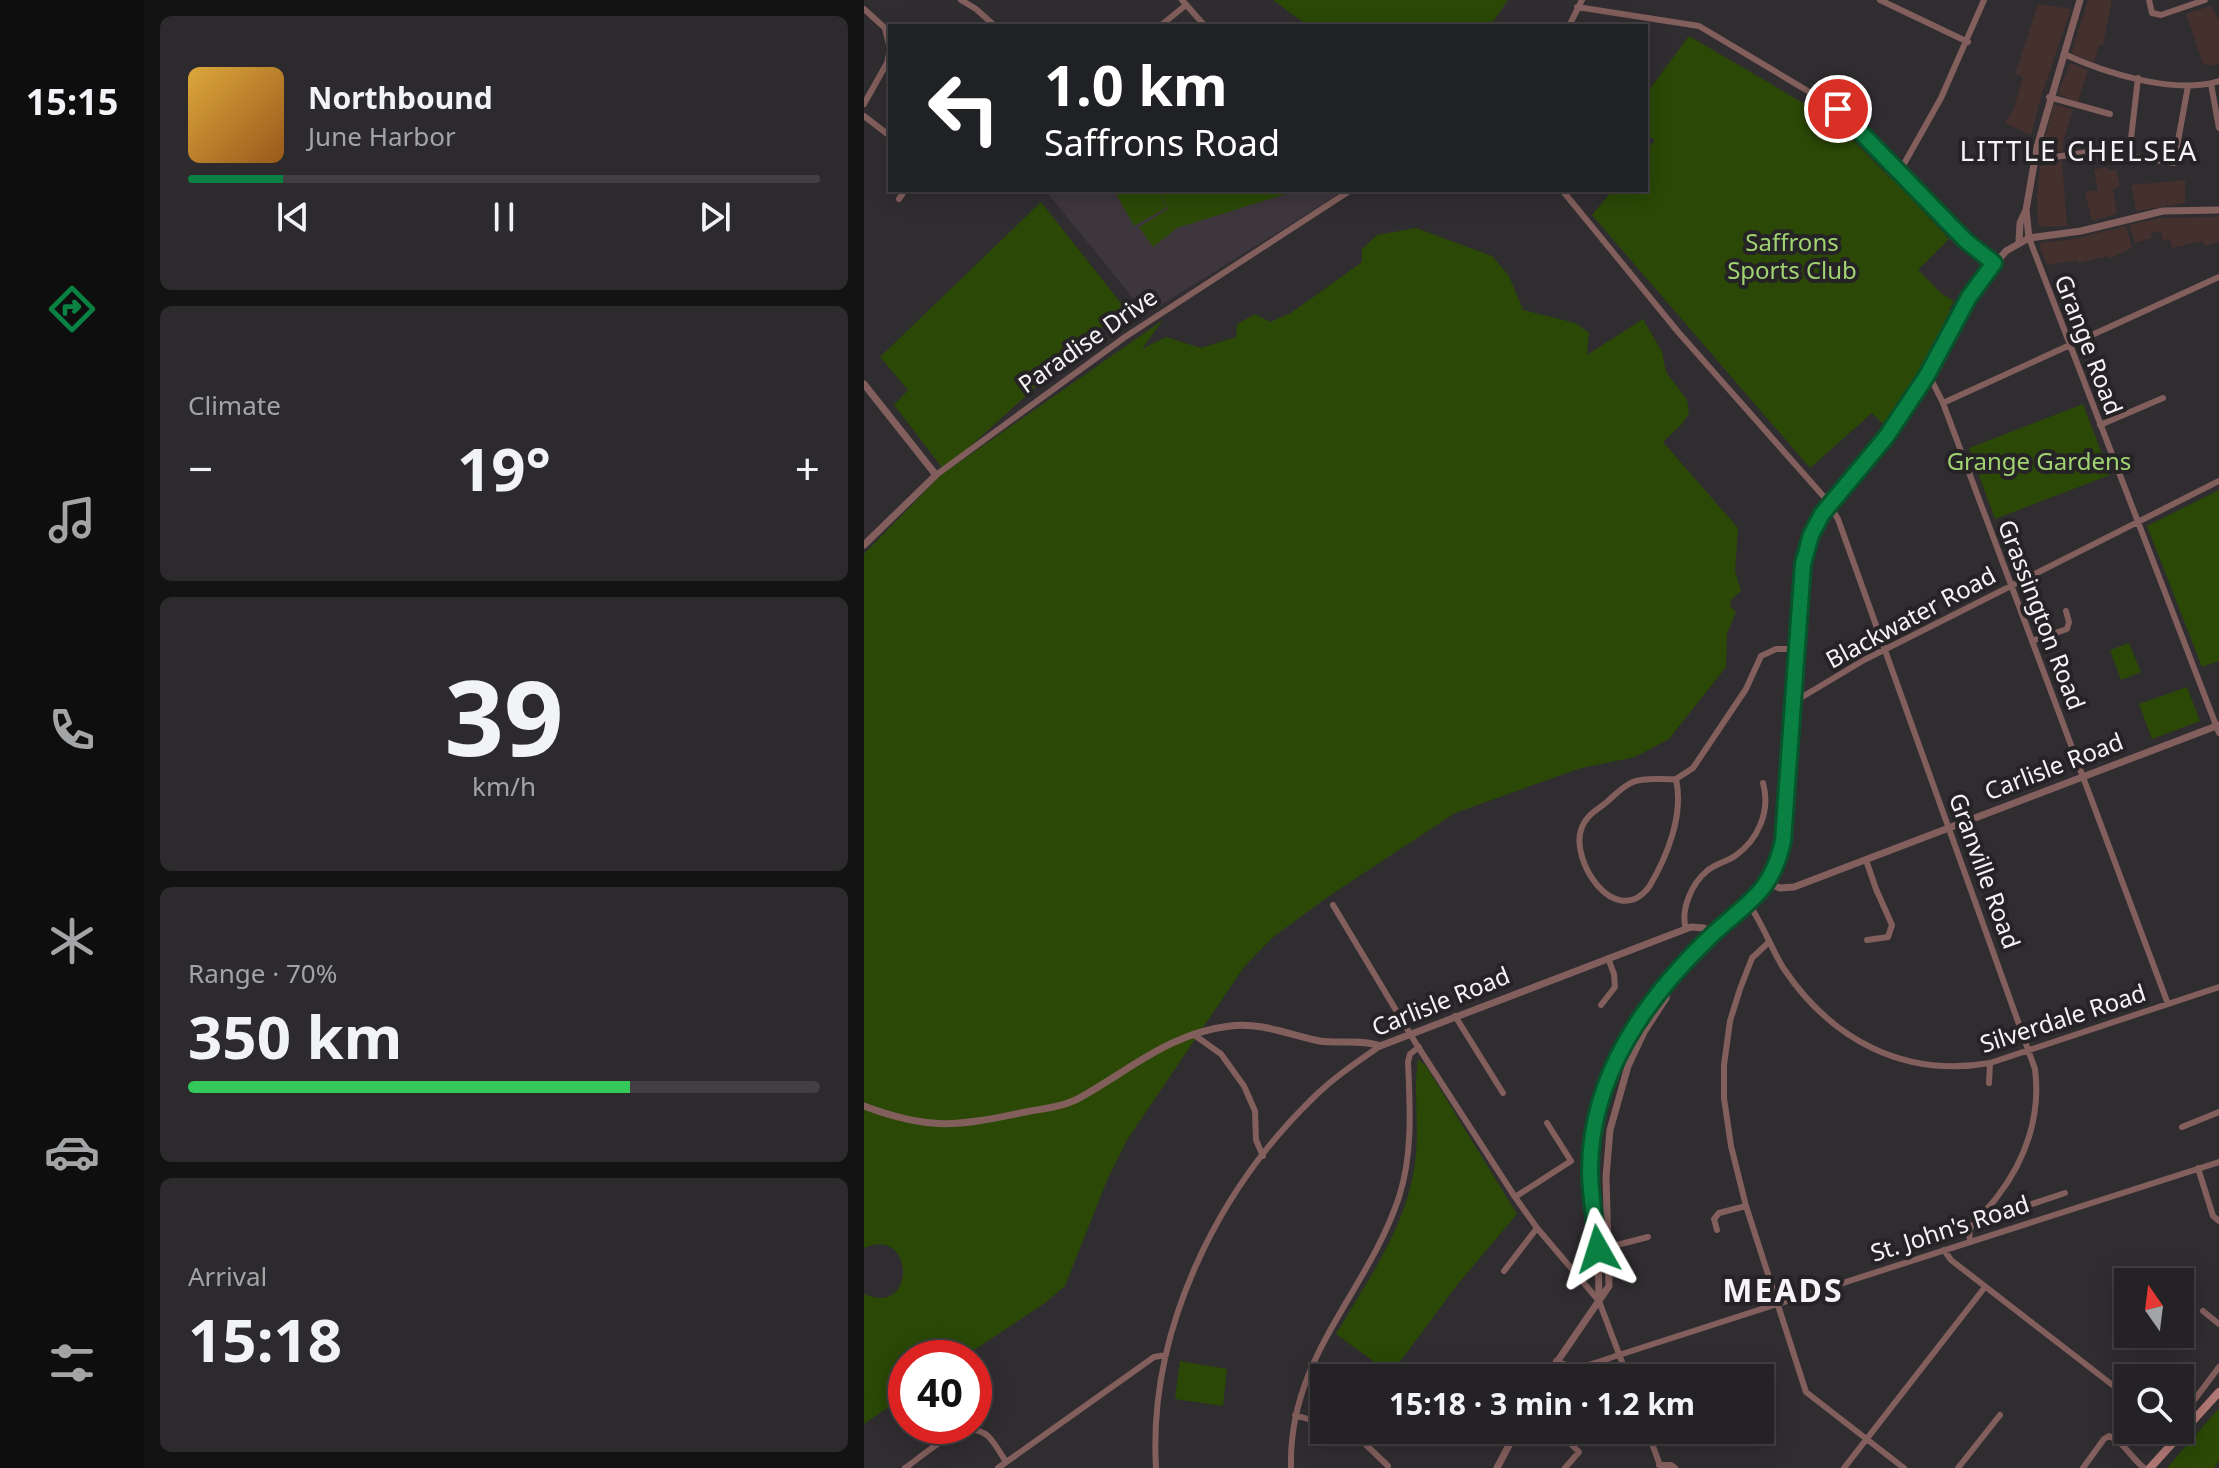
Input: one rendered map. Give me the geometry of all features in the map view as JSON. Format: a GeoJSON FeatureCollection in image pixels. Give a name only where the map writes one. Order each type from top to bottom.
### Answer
{"type":"FeatureCollection","features":[{"type":"Feature","properties":{"kind":"main road"},"geometry":{"type":"LineString","coordinates":[[2194,1415],[2219,1392]]}},
{"type":"Feature","properties":{"kind":"main road"},"geometry":{"type":"LineString","coordinates":[[2147,1468],[2166,1444]]}},
{"type":"Feature","properties":{"kind":"street"},"geometry":{"type":"LineString","coordinates":[[961,0],[993,24]]}},
{"type":"Feature","properties":{"kind":"street"},"geometry":{"type":"LineString","coordinates":[[1570,24],[1582,0]]}},
{"type":"Feature","properties":{"kind":"street"},"geometry":{"type":"LineString","coordinates":[[1880,0],[1968,42]]}},
{"type":"Feature","properties":{"kind":"street"},"geometry":{"type":"LineString","coordinates":[[1900,171],[1941,98],[1984,0]]}},
{"type":"Feature","properties":{"kind":"street"},"geometry":{"type":"LineString","coordinates":[[2019,241],[2020,223],[2026,210],[2049,97],[2080,0]]}},
{"type":"Feature","properties":{"kind":"street"},"geometry":{"type":"LineString","coordinates":[[2149,0],[2152,13],[2161,15],[2205,0]]}},
{"type":"Feature","properties":{"kind":"street"},"geometry":{"type":"LineString","coordinates":[[1162,24],[1184,2],[1203,24]]}},
{"type":"Feature","properties":{"kind":"street"},"geometry":{"type":"LineString","coordinates":[[1577,7],[1699,26],[1838,109],[1966,241],[1994,263]]}},
{"type":"Feature","properties":{"kind":"street"},"geometry":{"type":"LineString","coordinates":[[864,9],[885,28],[888,41]]}},
{"type":"Feature","properties":{"kind":"street"},"geometry":{"type":"LineString","coordinates":[[982,24],[986,18]]}},
{"type":"Feature","properties":{"kind":"street"},"geometry":{"type":"LineString","coordinates":[[2064,54],[2090,66],[2138,78],[2188,86],[2219,81]]}},
{"type":"Feature","properties":{"kind":"street"},"geometry":{"type":"LineString","coordinates":[[864,104],[888,58]]}},
{"type":"Feature","properties":{"kind":"street"},"geometry":{"type":"LineString","coordinates":[[2129,156],[2138,78]]}},
{"type":"Feature","properties":{"kind":"street"},"geometry":{"type":"LineString","coordinates":[[2211,84],[2219,128]]}},
{"type":"Feature","properties":{"kind":"street"},"geometry":{"type":"LineString","coordinates":[[2035,160],[2095,151],[2174,163],[2188,86]]}},
{"type":"Feature","properties":{"kind":"street"},"geometry":{"type":"LineString","coordinates":[[2049,97],[2110,114]]}},
{"type":"Feature","properties":{"kind":"street"},"geometry":{"type":"LineString","coordinates":[[864,116],[888,134]]}},
{"type":"Feature","properties":{"kind":"street"},"geometry":{"type":"LineString","coordinates":[[899,199],[904,192]]}},
{"type":"Feature","properties":{"kind":"street","name":"Paradise Drive"},"geometry":{"type":"LineString","coordinates":[[864,545],[936,475],[1125,337],[1348,192]]}},
{"type":"Feature","properties":{"kind":"street","name":"Granville Road"},"geometry":{"type":"LineString","coordinates":[[1564,192],[1679,333],[1830,505],[1838,519],[2030,1049],[2037,1083],[2034,1117],[2018,1164],[2009,1182],[1969,1230],[1970,1242]]}},
{"type":"Feature","properties":{"kind":"street"},"geometry":{"type":"LineString","coordinates":[[2026,210],[2029,238]]}},
{"type":"Feature","properties":{"kind":"street"},"geometry":{"type":"LineString","coordinates":[[1623,1364],[1599,1301],[1598,1249],[1590,1168],[1598,1105],[1629,1034],[1658,992],[1768,883],[1779,860],[1783,841],[1803,564],[1811,535],[1830,505],[1886,437],[1926,377],[1969,297],[1994,263],[2019,241],[2074,232],[2163,211],[2219,210]]}},
{"type":"Feature","properties":{"kind":"street","name":"Grange Road"},"geometry":{"type":"LineString","coordinates":[[2029,238],[2218,728]]}},
{"type":"Feature","properties":{"kind":"street"},"geometry":{"type":"LineString","coordinates":[[1943,403],[2219,277]]}},
{"type":"Feature","properties":{"kind":"street","name":"Grassington Road"},"geometry":{"type":"LineString","coordinates":[[1926,377],[1932,381],[1943,403],[2168,1004]]}},
{"type":"Feature","properties":{"kind":"street"},"geometry":{"type":"LineString","coordinates":[[866,390],[936,475]]}},
{"type":"Feature","properties":{"kind":"street"},"geometry":{"type":"LineString","coordinates":[[2100,425],[2163,398]]}},
{"type":"Feature","properties":{"kind":"street","name":"Blackwater Road"},"geometry":{"type":"LineString","coordinates":[[1792,703],[1885,649],[2219,481]]}},
{"type":"Feature","properties":{"kind":"street"},"geometry":{"type":"LineString","coordinates":[[2032,641],[2067,629],[2066,611]]}},
{"type":"Feature","properties":{"kind":"street"},"geometry":{"type":"LineString","coordinates":[[1676,779],[1679,794],[1675,822],[1649,887],[1631,899],[1618,900],[1607,896],[1598,887],[1585,861],[1579,834],[1583,823],[1629,784],[1641,780],[1676,779],[1693,768],[1746,689],[1761,656],[1776,649],[1796,649]]}},
{"type":"Feature","properties":{"kind":"street","name":"Carlisle Road"},"geometry":{"type":"LineString","coordinates":[[1768,883],[1780,888],[1794,887],[2218,728]]}},
{"type":"Feature","properties":{"kind":"street"},"geometry":{"type":"LineString","coordinates":[[1713,935],[1699,927],[1686,929],[1684,910],[1706,871],[1744,849],[1761,823],[1767,804],[1763,783]]}},
{"type":"Feature","properties":{"kind":"street"},"geometry":{"type":"LineString","coordinates":[[1866,860],[1892,925],[1888,937],[1867,940]]}},
{"type":"Feature","properties":{"kind":"street","name":"Silverdale Road"},"geometry":{"type":"LineString","coordinates":[[1748,904],[1784,969],[1816,1007],[1842,1030],[1873,1050],[1933,1066],[1953,1068],[1990,1063],[2219,987]]}},
{"type":"Feature","properties":{"kind":"street"},"geometry":{"type":"LineString","coordinates":[[1333,905],[1515,1197],[1599,1301]]}},
{"type":"Feature","properties":{"kind":"street","name":"Carlisle Road"},"geometry":{"type":"LineString","coordinates":[[1156,1468],[1156,1418],[1166,1355],[1195,1266],[1223,1213],[1263,1156],[1314,1097],[1380,1046],[1686,929]]}},
{"type":"Feature","properties":{"kind":"street"},"geometry":{"type":"LineString","coordinates":[[1768,943],[1752,958],[1740,989],[1730,1021],[1725,1055],[1724,1098],[1731,1146],[1746,1206],[1806,1392],[1904,1468]]}},
{"type":"Feature","properties":{"kind":"street"},"geometry":{"type":"LineString","coordinates":[[1601,1005],[1615,987],[1608,958]]}},
{"type":"Feature","properties":{"kind":"street"},"geometry":{"type":"LineString","coordinates":[[1554,1364],[1609,1286],[1606,1163],[1613,1118],[1628,1066],[1644,1032],[1666,998],[1668,984]]}},
{"type":"Feature","properties":{"kind":"street"},"geometry":{"type":"LineString","coordinates":[[1455,1016],[1503,1093]]}},
{"type":"Feature","properties":{"kind":"street"},"geometry":{"type":"LineString","coordinates":[[864,1106],[910,1120],[954,1125],[1053,1107],[1084,1095],[1151,1052],[1193,1033],[1244,1025],[1325,1042],[1380,1046]]}},
{"type":"Feature","properties":{"kind":"street"},"geometry":{"type":"LineString","coordinates":[[1193,1033],[1221,1054],[1244,1086],[1255,1111],[1257,1147],[1263,1156]]}},
{"type":"Feature","properties":{"kind":"street"},"geometry":{"type":"LineString","coordinates":[[1291,1468],[1295,1415],[1307,1374],[1376,1250],[1399,1196],[1405,1173],[1409,1130],[1408,1062],[1410,1054],[1419,1047]]}},
{"type":"Feature","properties":{"kind":"street"},"geometry":{"type":"LineString","coordinates":[[1989,1083],[1990,1063]]}},
{"type":"Feature","properties":{"kind":"street"},"geometry":{"type":"LineString","coordinates":[[2182,1127],[2219,1112]]}},
{"type":"Feature","properties":{"kind":"street"},"geometry":{"type":"LineString","coordinates":[[1515,1197],[1571,1161],[1547,1123]]}},
{"type":"Feature","properties":{"kind":"street","name":"St. John's Road"},"geometry":{"type":"LineString","coordinates":[[1556,1361],[1568,1368],[1575,1368],[1619,1355],[2219,1162]]}},
{"type":"Feature","properties":{"kind":"street"},"geometry":{"type":"LineString","coordinates":[[2198,1168],[2213,1216],[2219,1221]]}},
{"type":"Feature","properties":{"kind":"street"},"geometry":{"type":"LineString","coordinates":[[1989,1207],[2008,1212],[2065,1193]]}},
{"type":"Feature","properties":{"kind":"street"},"geometry":{"type":"LineString","coordinates":[[1717,1230],[1714,1219],[1719,1213],[1746,1206]]}},
{"type":"Feature","properties":{"kind":"street"},"geometry":{"type":"LineString","coordinates":[[1504,1271],[1537,1228]]}},
{"type":"Feature","properties":{"kind":"street"},"geometry":{"type":"LineString","coordinates":[[1609,1247],[1648,1237]]}},
{"type":"Feature","properties":{"kind":"street"},"geometry":{"type":"LineString","coordinates":[[1944,1250],[1951,1260],[2114,1386]]}},
{"type":"Feature","properties":{"kind":"street"},"geometry":{"type":"LineString","coordinates":[[1844,1468],[1985,1287]]}},
{"type":"Feature","properties":{"kind":"street"},"geometry":{"type":"LineString","coordinates":[[2203,1311],[2219,1324]]}},
{"type":"Feature","properties":{"kind":"street"},"geometry":{"type":"LineString","coordinates":[[998,1468],[1154,1357],[1166,1355]]}},
{"type":"Feature","properties":{"kind":"street"},"geometry":{"type":"LineString","coordinates":[[2194,1400],[2219,1367]]}},
{"type":"Feature","properties":{"kind":"street"},"geometry":{"type":"LineString","coordinates":[[1295,1415],[1310,1420]]}},
{"type":"Feature","properties":{"kind":"street"},"geometry":{"type":"LineString","coordinates":[[1958,1468],[2000,1415]]}},
{"type":"Feature","properties":{"kind":"street"},"geometry":{"type":"LineString","coordinates":[[905,1468],[951,1435],[968,1429],[989,1437],[1006,1462]]}},
{"type":"Feature","properties":{"kind":"street"},"geometry":{"type":"LineString","coordinates":[[2083,1468],[2109,1436],[2118,1440],[2133,1460],[2147,1468]]}},
{"type":"Feature","properties":{"kind":"street"},"geometry":{"type":"LineString","coordinates":[[1366,1444],[1390,1466]]}},
{"type":"Feature","properties":{"kind":"street"},"geometry":{"type":"LineString","coordinates":[[1497,1468],[1510,1444]]}},
{"type":"Feature","properties":{"kind":"street"},"geometry":{"type":"LineString","coordinates":[[1565,1468],[1579,1452],[1571,1444]]}},
{"type":"Feature","properties":{"kind":"street"},"geometry":{"type":"LineString","coordinates":[[1652,1444],[1660,1466],[1671,1465],[1675,1468]]}},
{"type":"Feature","properties":{"kind":"shaded area"},"geometry":{"type":"Polygon","coordinates":[[[2088,0],[2112,0],[2103,45],[2099,45],[2094,62],[2073,55],[2072,51],[2088,0]]]}},
{"type":"Feature","properties":{"kind":"shaded area"},"geometry":{"type":"Polygon","coordinates":[[[2038,4],[2071,9],[2031,135],[2005,123],[2014,108],[2023,77],[2015,74],[2038,4]]]}},
{"type":"Feature","properties":{"kind":"shaded area"},"geometry":{"type":"Polygon","coordinates":[[[2211,6],[2219,21],[2219,63],[2211,66],[2203,64],[2186,14],[2211,6]]]}},
{"type":"Feature","properties":{"kind":"shaded area"},"geometry":{"type":"Polygon","coordinates":[[[2070,63],[2088,70],[2078,102],[2058,94],[2070,63]]]}},
{"type":"Feature","properties":{"kind":"shaded area"},"geometry":{"type":"Polygon","coordinates":[[[2054,104],[2073,110],[2063,151],[2041,153],[2054,104]]]}},
{"type":"Feature","properties":{"kind":"shaded area"},"geometry":{"type":"Polygon","coordinates":[[[2062,161],[2067,226],[2041,227],[2038,225],[2037,197],[2040,166],[2062,161]]]}},
{"type":"Feature","properties":{"kind":"shaded area"},"geometry":{"type":"Polygon","coordinates":[[[2105,167],[2116,170],[2120,186],[2113,189],[2117,214],[2092,221],[2085,192],[2098,190],[2094,170],[2105,167]]]}},
{"type":"Feature","properties":{"kind":"shaded area"},"geometry":{"type":"Polygon","coordinates":[[[2185,180],[2185,203],[2136,211],[2131,185],[2185,180]]]}},
{"type":"Feature","properties":{"kind":"shaded area"},"geometry":{"type":"Polygon","coordinates":[[[1047,192],[1342,192],[1158,307],[1133,298],[1047,192]]]}},
{"type":"Feature","properties":{"kind":"shaded area"},"geometry":{"type":"Polygon","coordinates":[[[2219,217],[2219,242],[2204,246],[2203,241],[2172,248],[2170,239],[2163,241],[2160,231],[2151,233],[2152,238],[2135,243],[2129,225],[2160,218],[2219,217]]]}},
{"type":"Feature","properties":{"kind":"shaded area"},"geometry":{"type":"Polygon","coordinates":[[[2126,226],[2132,248],[2108,259],[2107,256],[2078,263],[2077,260],[2047,265],[2040,247],[2041,243],[2074,239],[2126,226]]]}},
{"type":"Feature","properties":{"kind":"green space"},"geometry":{"type":"Polygon","coordinates":[[[1273,0],[1508,0],[1491,24],[1305,24],[1273,0]]]}},
{"type":"Feature","properties":{"kind":"green space","name":"Saffrons Sports Club"},"geometry":{"type":"Polygon","coordinates":[[[1689,36],[1834,121],[1892,177],[1949,239],[1918,270],[1942,294],[1954,301],[1949,310],[1951,316],[1896,413],[1885,426],[1872,413],[1810,468],[1592,215],[1611,192],[1648,192],[1648,149],[1655,140],[1648,136],[1648,91],[1689,36]]]}},
{"type":"Feature","properties":{"kind":"green space"},"geometry":{"type":"Polygon","coordinates":[[[1115,192],[1289,193],[1177,228],[1153,247],[1139,227],[1168,209],[1159,193],[1166,208],[1134,226],[1115,192]]]}},
{"type":"Feature","properties":{"kind":"green space"},"geometry":{"type":"Polygon","coordinates":[[[1041,202],[1124,307],[944,470],[894,405],[908,390],[880,357],[1041,202]]]}},
{"type":"Feature","properties":{"kind":"green space"},"geometry":{"type":"Polygon","coordinates":[[[1416,228],[1492,256],[1509,276],[1523,310],[1575,323],[1589,333],[1587,355],[1643,319],[1662,352],[1666,372],[1687,400],[1689,414],[1663,442],[1738,528],[1735,571],[1741,591],[1731,600],[1730,606],[1736,612],[1727,634],[1726,667],[1669,739],[1635,757],[1581,768],[1455,813],[1326,898],[1272,938],[1244,967],[1127,1140],[1108,1178],[1065,1286],[989,1340],[888,1340],[888,1407],[864,1424],[864,1294],[881,1298],[894,1294],[901,1284],[903,1271],[893,1249],[881,1244],[864,1248],[864,554],[941,475],[1163,320],[1142,349],[1166,337],[1201,348],[1236,337],[1237,324],[1255,314],[1270,322],[1291,313],[1362,262],[1362,249],[1377,235],[1416,228]]]}},
{"type":"Feature","properties":{"kind":"green space","name":"Grange Gardens"},"geometry":{"type":"Polygon","coordinates":[[[2083,404],[2110,475],[1995,519],[1969,448],[2083,404]]]}},
{"type":"Feature","properties":{"kind":"green space"},"geometry":{"type":"Polygon","coordinates":[[[2219,490],[2219,661],[2202,667],[2147,526],[2219,490]]]}},
{"type":"Feature","properties":{"kind":"green space"},"geometry":{"type":"Polygon","coordinates":[[[2129,643],[2141,672],[2121,680],[2110,650],[2129,643]]]}},
{"type":"Feature","properties":{"kind":"green space"},"geometry":{"type":"Polygon","coordinates":[[[2187,687],[2200,721],[2152,739],[2139,704],[2187,687]]]}},
{"type":"Feature","properties":{"kind":"green space"},"geometry":{"type":"Polygon","coordinates":[[[1418,1059],[1426,1066],[1517,1214],[1457,1285],[1398,1364],[1377,1364],[1336,1334],[1373,1273],[1404,1209],[1415,1163],[1418,1059]]]}},
{"type":"Feature","properties":{"kind":"green space"},"geometry":{"type":"Polygon","coordinates":[[[1180,1361],[1227,1369],[1223,1406],[1175,1399],[1180,1361]]]}},
{"type":"Feature","properties":{"kind":"green space"},"geometry":{"type":"Polygon","coordinates":[[[2219,1408],[2219,1461],[2214,1468],[2167,1468],[2188,1444],[2194,1444],[2194,1437],[2219,1408]]]}},
{"type":"Feature","properties":{"kind":"district","name":"LITTLE CHELSEA"},"geometry":{"type":"Point","coordinates":[2079,151]}},
{"type":"Feature","properties":{"kind":"district","name":"MEADS"},"geometry":{"type":"Point","coordinates":[1783,1291]}},
{"type":"Feature","properties":{"kind":"route"},"geometry":{"type":"LineString","coordinates":[[1598,1249],[1590,1168],[1594,1125],[1598,1105],[1618,1055],[1658,992],[1689,958],[1758,896],[1779,860],[1783,841],[1803,564],[1811,535],[1822,514],[1886,437],[1905,409],[1978,282],[1994,263],[1966,241],[1838,109]]}}]}
